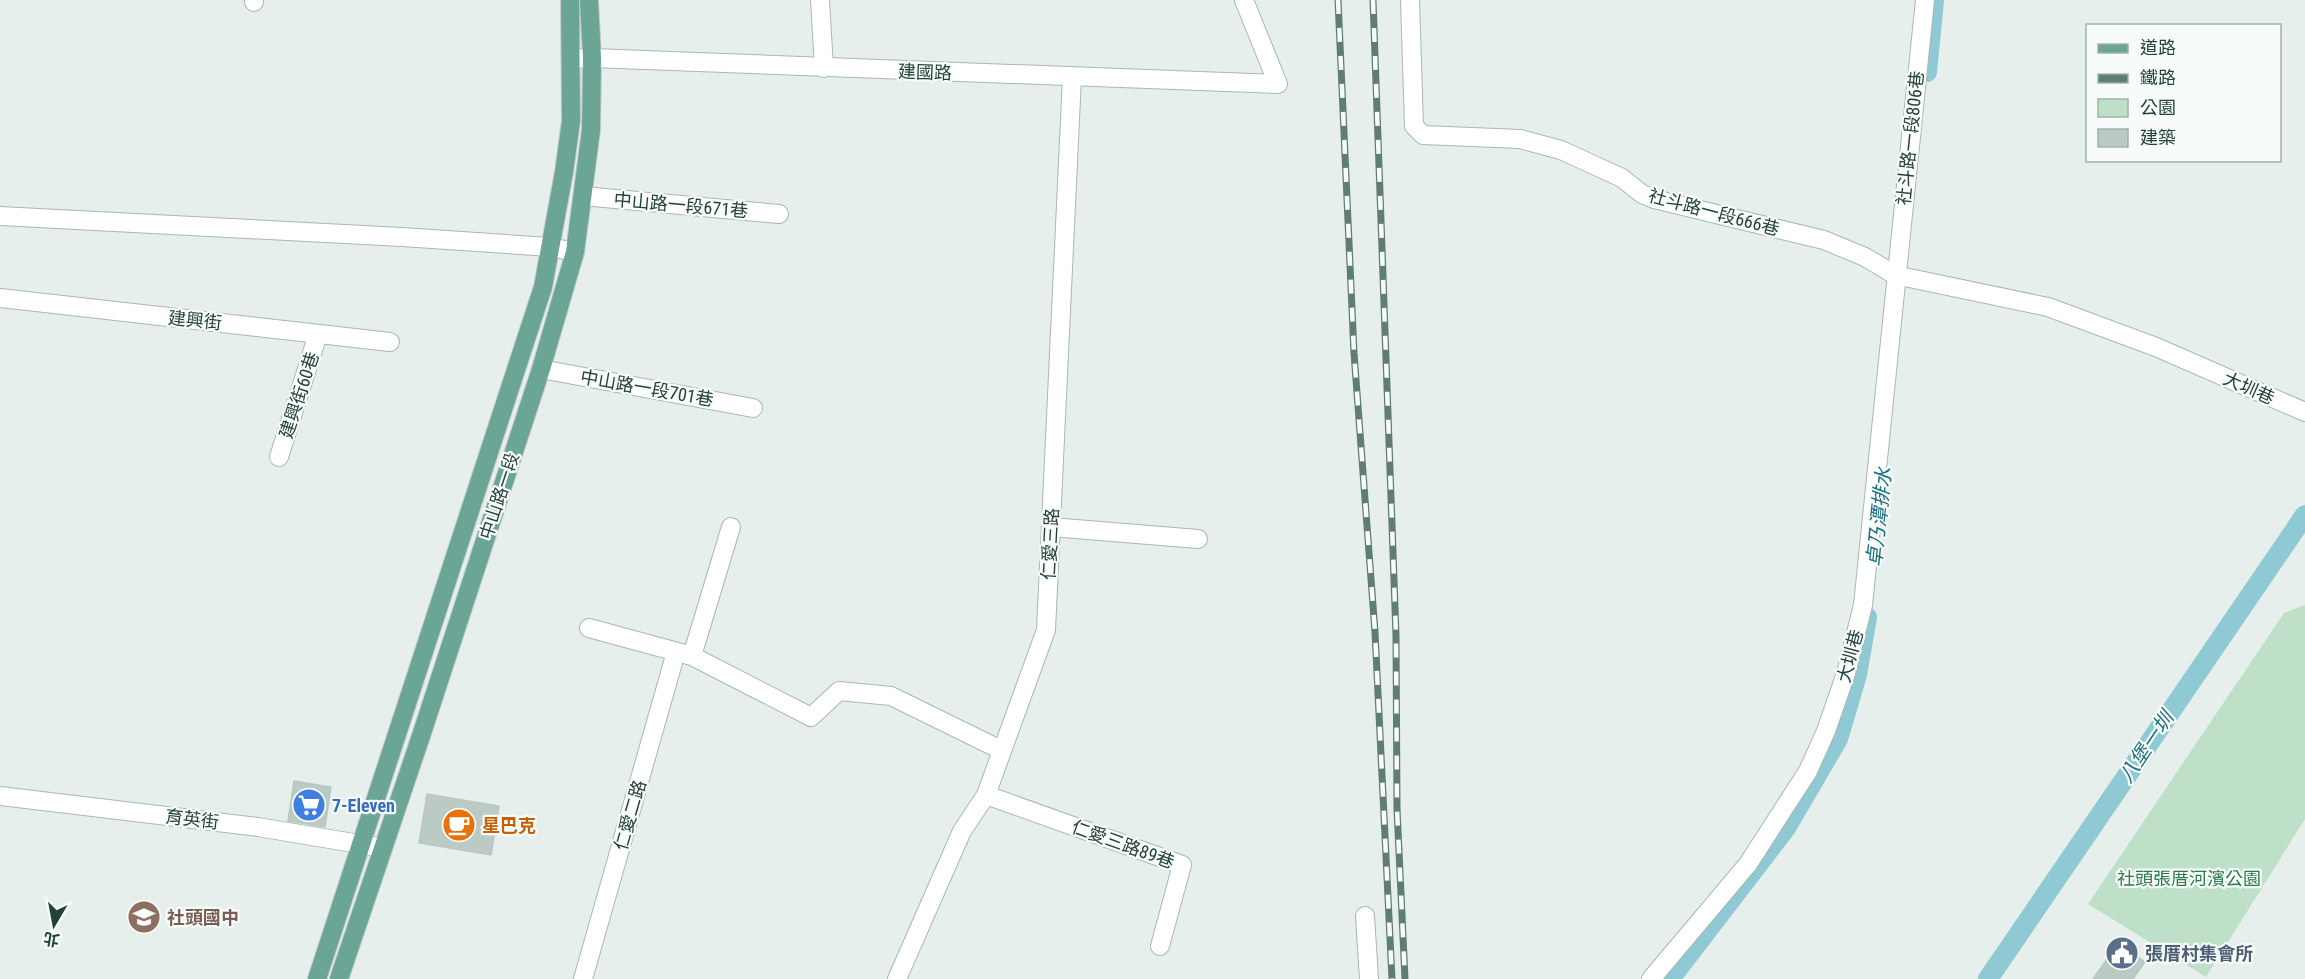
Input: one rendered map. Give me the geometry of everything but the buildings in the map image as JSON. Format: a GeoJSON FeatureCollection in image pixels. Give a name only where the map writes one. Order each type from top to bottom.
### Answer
{"type":"FeatureCollection","features":[{"type":"Feature","properties":{"kind":"main road","name":"中山路一段"},"geometry":{"type":"LineString","coordinates":[[317,979],[539,298],[564,172],[571,121],[570,0]]}},
{"type":"Feature","properties":{"kind":"main road","name":"中山路一段"},"geometry":{"type":"LineString","coordinates":[[339,979],[541,369],[575,252],[591,130],[590,0]]}},
{"type":"Feature","properties":{"kind":"street"},"geometry":{"type":"LineString","coordinates":[[820,0],[824,68]]}},
{"type":"Feature","properties":{"kind":"street","name":"建國路"},"geometry":{"type":"LineString","coordinates":[[572,59],[1278,84],[1244,0]]}},
{"type":"Feature","properties":{"kind":"street","name":"社斗路一段666巷"},"geometry":{"type":"LineString","coordinates":[[1410,0],[1414,126],[1423,135],[1520,139],[1561,150],[1622,178],[1642,194],[1654,199],[1824,240],[1896,275]]}},
{"type":"Feature","properties":{"kind":"street","name":"社斗路一段806巷"},"geometry":{"type":"LineString","coordinates":[[1896,275],[1925,0]]}},
{"type":"Feature","properties":{"kind":"street","name":"仁愛三路"},"geometry":{"type":"LineString","coordinates":[[897,979],[962,831],[986,795],[1046,630],[1072,77]]}},
{"type":"Feature","properties":{"kind":"street","name":"中山路一段671巷"},"geometry":{"type":"LineString","coordinates":[[582,196],[779,214]]}},
{"type":"Feature","properties":{"kind":"street"},"geometry":{"type":"LineString","coordinates":[[0,216],[402,237],[550,247],[575,252]]}},
{"type":"Feature","properties":{"kind":"street","name":"大圳巷"},"geometry":{"type":"LineString","coordinates":[[1651,979],[1748,864],[1796,790],[1808,771],[1826,731],[1843,683],[1863,605],[1896,275],[2048,307],[2156,347],[2305,412]]}},
{"type":"Feature","properties":{"kind":"street","name":"建興街"},"geometry":{"type":"LineString","coordinates":[[0,298],[390,342]]}},
{"type":"Feature","properties":{"kind":"street","name":"建興街60巷"},"geometry":{"type":"LineString","coordinates":[[279,457],[318,334]]}},
{"type":"Feature","properties":{"kind":"street","name":"中山路一段701巷"},"geometry":{"type":"LineString","coordinates":[[541,369],[753,408]]}},
{"type":"Feature","properties":{"kind":"street","name":"仁愛二路"},"geometry":{"type":"LineString","coordinates":[[583,979],[684,654],[731,527]]}},
{"type":"Feature","properties":{"kind":"street"},"geometry":{"type":"LineString","coordinates":[[1051,527],[1198,539]]}},
{"type":"Feature","properties":{"kind":"street"},"geometry":{"type":"LineString","coordinates":[[589,628],[684,654],[811,717],[839,691],[891,696],[1001,750]]}},
{"type":"Feature","properties":{"kind":"street","name":"仁愛三路89巷"},"geometry":{"type":"LineString","coordinates":[[986,795],[1182,865],[1160,946]]}},
{"type":"Feature","properties":{"kind":"street","name":"育英街"},"geometry":{"type":"LineString","coordinates":[[0,796],[258,827],[383,848]]}},
{"type":"Feature","properties":{"kind":"street"},"geometry":{"type":"LineString","coordinates":[[1365,916],[1369,979]]}},
{"type":"Feature","properties":{"kind":"green space","name":"社頭張厝河濱公園"},"geometry":{"type":"Polygon","coordinates":[[[2305,605],[2305,819],[2206,977],[2088,904],[2284,613],[2305,605]]]}},
{"type":"Feature","properties":{"kind":"waterway","name":"卓乃潭排水"},"geometry":{"type":"LineString","coordinates":[[1927,72],[1934,0]]}},
{"type":"Feature","properties":{"kind":"waterway","name":"八堡一圳"},"geometry":{"type":"LineString","coordinates":[[1988,979],[2305,515]]}},
{"type":"Feature","properties":{"kind":"waterway","name":"卓乃潭排水"},"geometry":{"type":"LineString","coordinates":[[1670,979],[1786,828],[1838,739],[1857,675],[1867,617]]}},
{"type":"Feature","properties":{"kind":"railway"},"geometry":{"type":"LineString","coordinates":[[1338,0],[1354,353],[1375,632],[1392,979]]}},
{"type":"Feature","properties":{"kind":"railway"},"geometry":{"type":"LineString","coordinates":[[1373,0],[1396,635],[1397,809],[1405,979]]}},
{"type":"Feature","properties":{"kind":"place","name":"7-Eleven"},"geometry":{"type":"Point","coordinates":[309,805]}},
{"type":"Feature","properties":{"kind":"place","name":"星巴克"},"geometry":{"type":"Point","coordinates":[459,825]}},
{"type":"Feature","properties":{"kind":"place","name":"社頭國中"},"geometry":{"type":"Point","coordinates":[144,917]}},
{"type":"Feature","properties":{"kind":"place","name":"張厝村集會所"},"geometry":{"type":"Point","coordinates":[2122,953]}}]}
